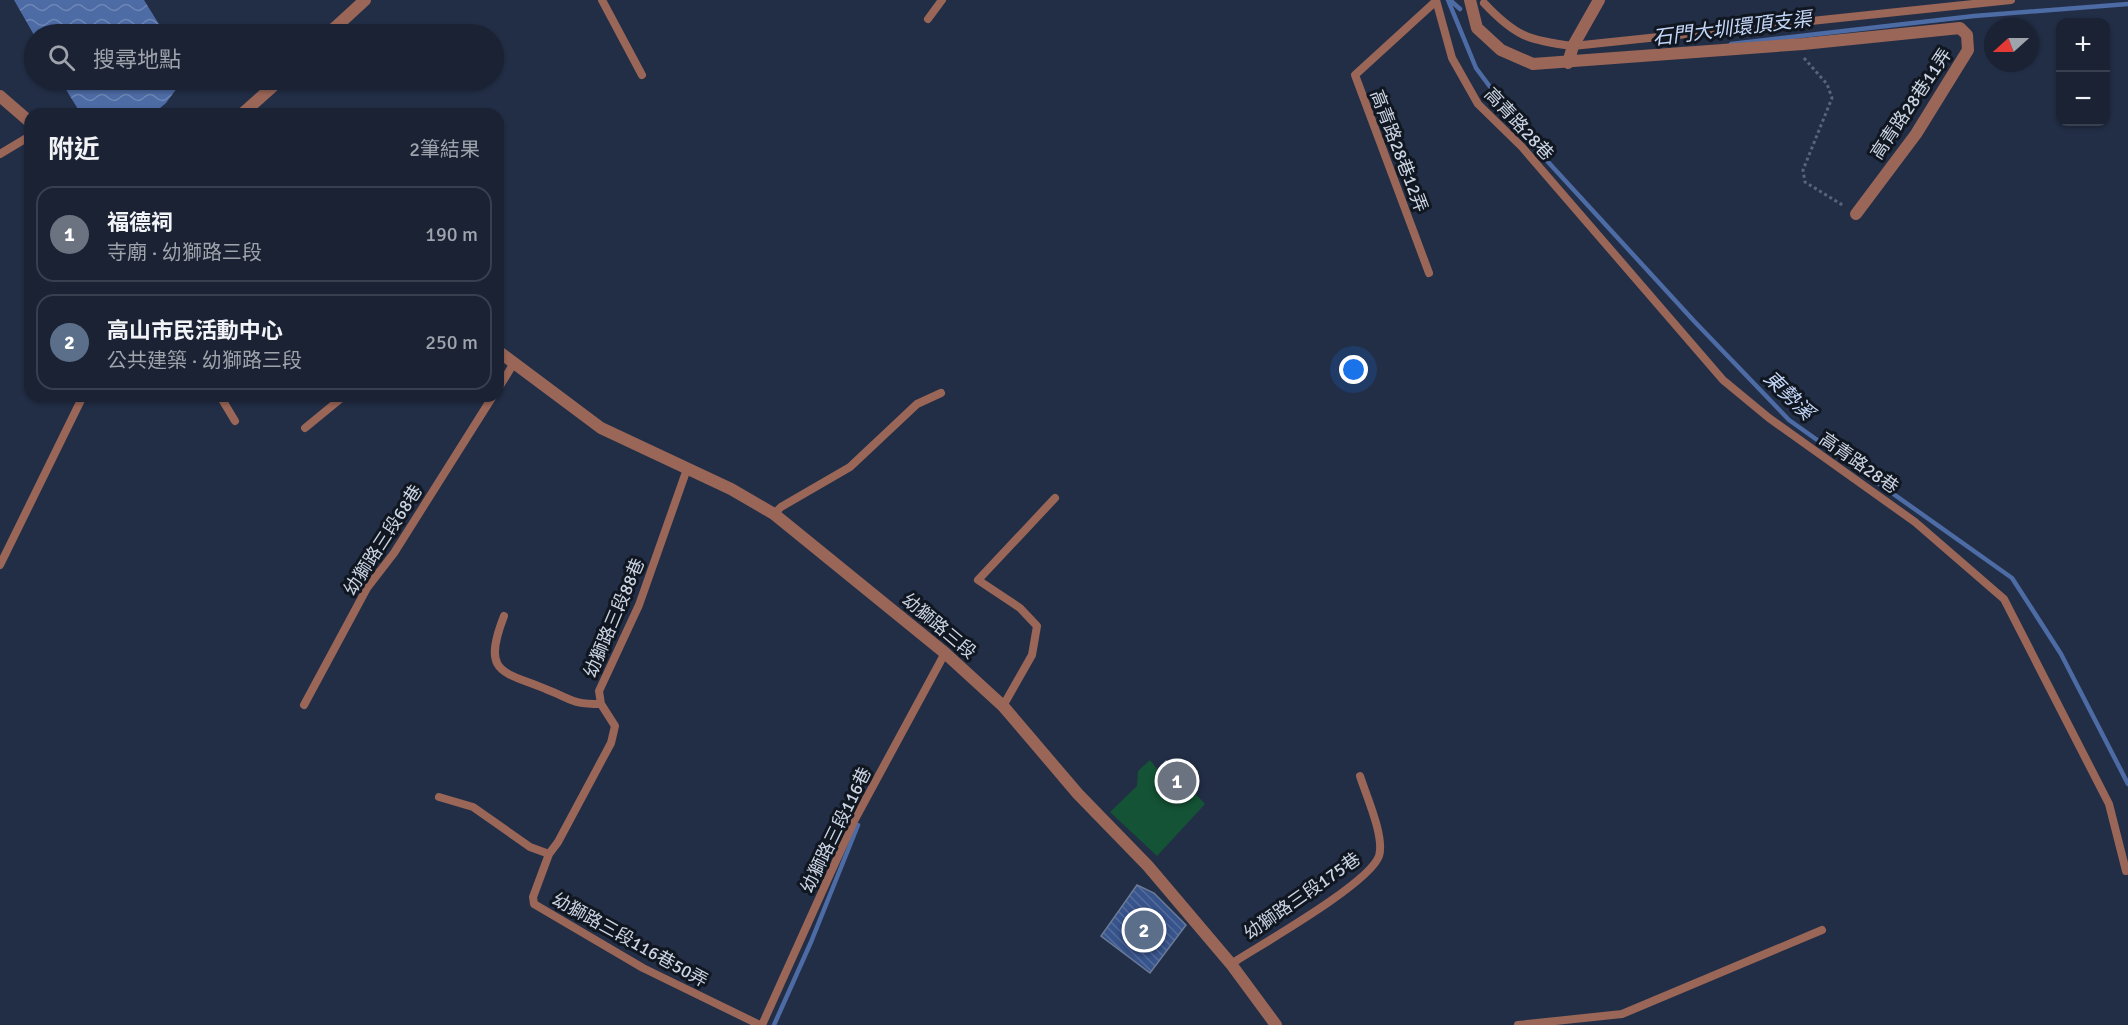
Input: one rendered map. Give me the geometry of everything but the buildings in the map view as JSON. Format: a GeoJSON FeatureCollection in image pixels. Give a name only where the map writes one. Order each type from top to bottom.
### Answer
{"type":"FeatureCollection","features":[{"type":"Feature","properties":{"kind":"street"},"geometry":{"type":"LineString","coordinates":[[339,24],[365,0]]}},
{"type":"Feature","properties":{"kind":"street","name":"高青路28巷11弄"},"geometry":{"type":"LineString","coordinates":[[1470,0],[1477,28],[1501,50],[1533,64],[1803,44],[1960,28],[1967,35],[1968,50],[1922,125],[1856,214]]}},
{"type":"Feature","properties":{"kind":"street"},"geometry":{"type":"LineString","coordinates":[[1568,63],[1573,46],[1599,0]]}},
{"type":"Feature","properties":{"kind":"street"},"geometry":{"type":"LineString","coordinates":[[249,108],[269,90]]}},
{"type":"Feature","properties":{"kind":"street"},"geometry":{"type":"LineString","coordinates":[[0,96],[24,118]]}},
{"type":"Feature","properties":{"kind":"street","name":"幼獅路三段"},"geometry":{"type":"LineString","coordinates":[[504,356],[601,428],[731,489],[774,514],[945,653],[1003,706],[1078,794],[1148,866],[1231,964],[1276,1025]]}},
{"type":"Feature","properties":{"kind":"lane"},"geometry":{"type":"LineString","coordinates":[[602,0],[642,75]]}},
{"type":"Feature","properties":{"kind":"lane"},"geometry":{"type":"LineString","coordinates":[[928,18],[942,0]]}},
{"type":"Feature","properties":{"kind":"lane","name":"高青路28巷12弄"},"geometry":{"type":"LineString","coordinates":[[1429,273],[1354,75],[1436,0]]}},
{"type":"Feature","properties":{"kind":"lane","name":"高青路28巷"},"geometry":{"type":"LineString","coordinates":[[1436,0],[1452,58],[1478,104],[1522,147],[1723,380],[1769,418],[1915,522],[2004,600],[2109,804],[2126,871]]}},
{"type":"Feature","properties":{"kind":"lane"},"geometry":{"type":"LineString","coordinates":[[1484,3],[1506,27],[1538,42],[1573,46],[2011,0]]}},
{"type":"Feature","properties":{"kind":"lane"},"geometry":{"type":"LineString","coordinates":[[0,154],[24,140]]}},
{"type":"Feature","properties":{"kind":"lane"},"geometry":{"type":"LineString","coordinates":[[504,379],[514,363]]}},
{"type":"Feature","properties":{"kind":"lane"},"geometry":{"type":"LineString","coordinates":[[774,514],[780,507],[850,467],[917,404],[941,393]]}},
{"type":"Feature","properties":{"kind":"lane"},"geometry":{"type":"LineString","coordinates":[[0,565],[79,402]]}},
{"type":"Feature","properties":{"kind":"lane"},"geometry":{"type":"LineString","coordinates":[[224,402],[235,421]]}},
{"type":"Feature","properties":{"kind":"lane"},"geometry":{"type":"LineString","coordinates":[[305,428],[337,402]]}},
{"type":"Feature","properties":{"kind":"lane","name":"幼獅路三段68巷"},"geometry":{"type":"LineString","coordinates":[[304,705],[367,588],[394,553],[489,402]]}},
{"type":"Feature","properties":{"kind":"lane","name":"幼獅路三段88巷"},"geometry":{"type":"LineString","coordinates":[[549,854],[558,842],[611,743],[615,726],[602,704],[599,691],[639,604],[687,469]]}},
{"type":"Feature","properties":{"kind":"lane"},"geometry":{"type":"LineString","coordinates":[[1003,706],[1032,655],[1037,626],[1020,608],[978,580],[1055,498]]}},
{"type":"Feature","properties":{"kind":"lane"},"geometry":{"type":"LineString","coordinates":[[504,616],[494,651],[498,664],[505,674],[549,690],[576,704],[602,704]]}},
{"type":"Feature","properties":{"kind":"lane","name":"幼獅路三段116巷"},"geometry":{"type":"LineString","coordinates":[[761,1025],[854,821],[945,653]]}},
{"type":"Feature","properties":{"kind":"lane","name":"幼獅路三段175巷"},"geometry":{"type":"LineString","coordinates":[[1231,964],[1318,908],[1374,865],[1380,854],[1376,824],[1360,776]]}},
{"type":"Feature","properties":{"kind":"lane"},"geometry":{"type":"LineString","coordinates":[[439,796],[473,807],[530,847],[549,854]]}},
{"type":"Feature","properties":{"kind":"lane","name":"幼獅路三段116巷50弄"},"geometry":{"type":"LineString","coordinates":[[549,854],[533,897],[534,904],[643,968],[761,1025]]}},
{"type":"Feature","properties":{"kind":"lane"},"geometry":{"type":"LineString","coordinates":[[1518,1025],[1622,1014],[1822,930]]}},
{"type":"Feature","properties":{"kind":"path"},"geometry":{"type":"LineString","coordinates":[[1803,44],[1804,58],[1827,84],[1832,98],[1803,170],[1805,182],[1856,214]]}},
{"type":"Feature","properties":{"kind":"green space"},"geometry":{"type":"Polygon","coordinates":[[[1150,760],[1164,778],[1156,792],[1177,804],[1188,786],[1205,804],[1157,856],[1110,812],[1137,786],[1138,771],[1150,760]]]}},
{"type":"Feature","properties":{"kind":"water"},"geometry":{"type":"Polygon","coordinates":[[[14,0],[144,0],[159,24],[28,24],[14,0]]]}},
{"type":"Feature","properties":{"kind":"water"},"geometry":{"type":"Polygon","coordinates":[[[66,90],[176,90],[160,108],[77,108],[66,90]]]}},
{"type":"Feature","properties":{"kind":"waterway","name":"東勢溪"},"geometry":{"type":"LineString","coordinates":[[1448,0],[1476,68],[1538,151],[1694,321],[1789,420],[2012,578],[2061,654],[2128,784]]}},
{"type":"Feature","properties":{"kind":"waterway","name":"石門大圳環頂支渠"},"geometry":{"type":"LineString","coordinates":[[1450,0],[1460,9]]}},
{"type":"Feature","properties":{"kind":"waterway","name":"石門大圳環頂支渠"},"geometry":{"type":"LineString","coordinates":[[1731,44],[1974,16],[2128,4]]}},
{"type":"Feature","properties":{"kind":"waterway"},"geometry":{"type":"LineString","coordinates":[[774,1025],[811,942],[858,825]]}},
{"type":"Feature","properties":{"kind":"place","name":"福德祠"},"geometry":{"type":"Point","coordinates":[1177,781]}},
{"type":"Feature","properties":{"kind":"place","name":"高山市民活動中心"},"geometry":{"type":"Point","coordinates":[1144,930]}}]}
